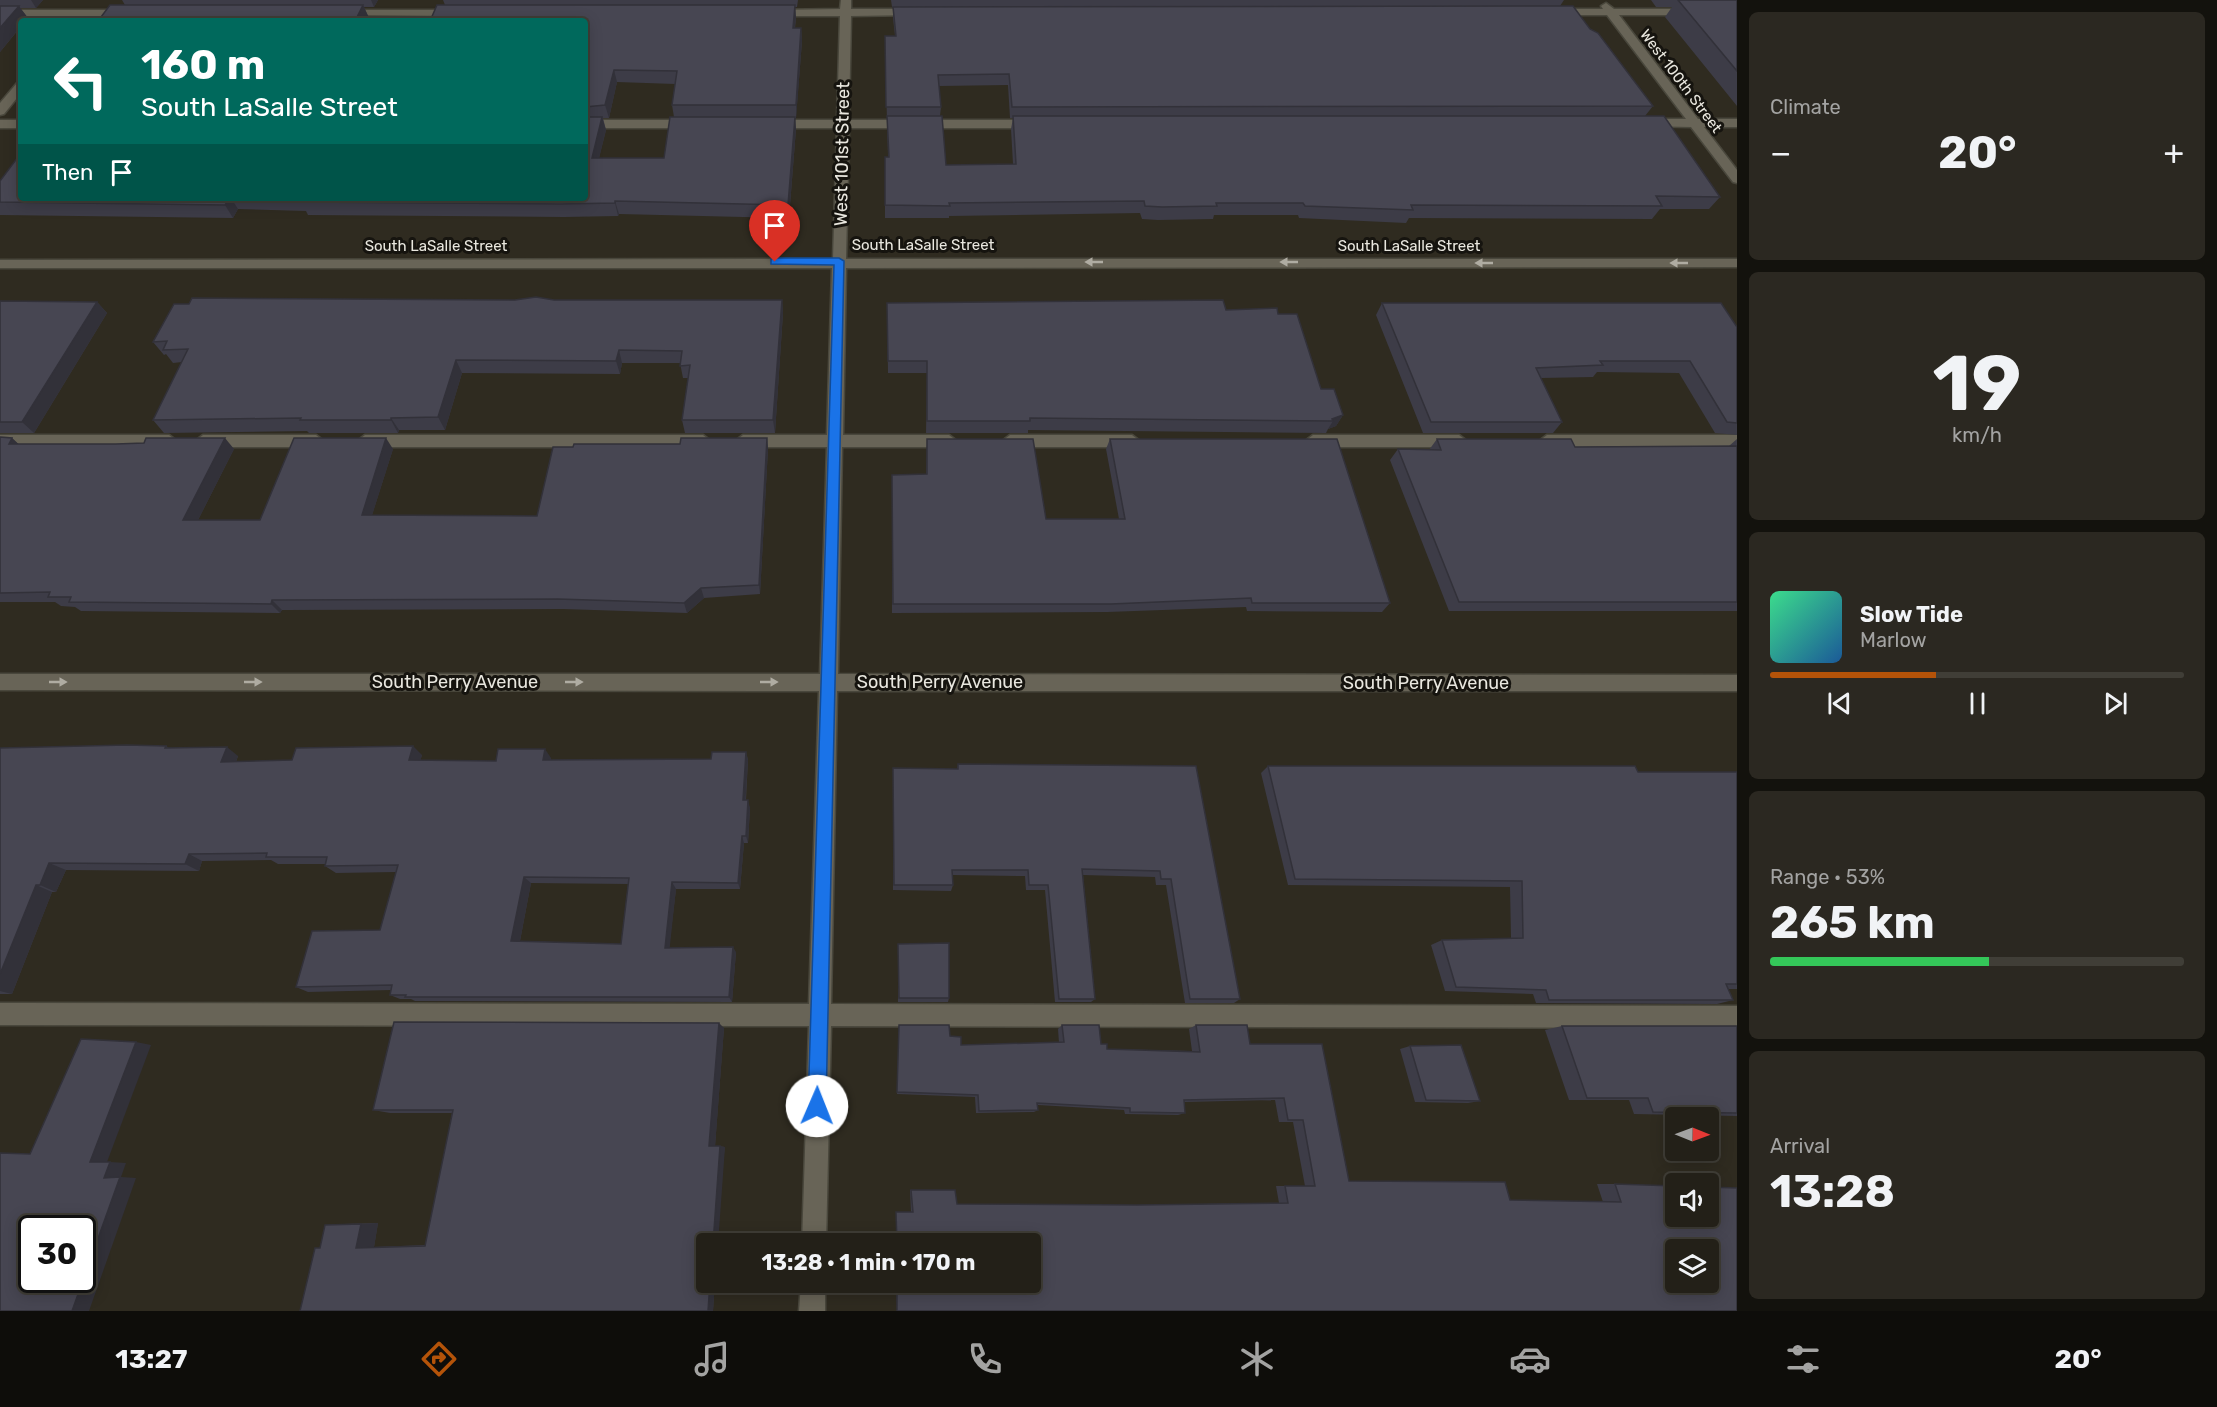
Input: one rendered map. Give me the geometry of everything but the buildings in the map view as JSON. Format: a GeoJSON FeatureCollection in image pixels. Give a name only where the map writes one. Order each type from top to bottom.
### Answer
{"type":"FeatureCollection","features":[{"type":"Feature","properties":{"kind":"street"},"geometry":{"type":"LineString","coordinates":[[76,17],[90,0]]}},
{"type":"Feature","properties":{"kind":"street","name":"West 100th Street"},"geometry":{"type":"LineString","coordinates":[[1601,0],[1737,179]]}},
{"type":"Feature","properties":{"kind":"street"},"geometry":{"type":"LineString","coordinates":[[755,13],[846,6],[927,12]]}},
{"type":"Feature","properties":{"kind":"street","name":"West 101st Street"},"geometry":{"type":"LineString","coordinates":[[814,1233],[846,6]]}},
{"type":"Feature","properties":{"kind":"street"},"geometry":{"type":"LineString","coordinates":[[1543,12],[1737,12]]}},
{"type":"Feature","properties":{"kind":"street"},"geometry":{"type":"LineString","coordinates":[[0,13],[76,17],[138,13]]}},
{"type":"Feature","properties":{"kind":"street"},"geometry":{"type":"LineString","coordinates":[[327,13],[470,13]]}},
{"type":"Feature","properties":{"kind":"street"},"geometry":{"type":"LineString","coordinates":[[0,111],[18,89]]}},
{"type":"Feature","properties":{"kind":"street"},"geometry":{"type":"LineString","coordinates":[[1634,123],[1737,123]]}},
{"type":"Feature","properties":{"kind":"street"},"geometry":{"type":"LineString","coordinates":[[0,124],[18,124]]}},
{"type":"Feature","properties":{"kind":"street"},"geometry":{"type":"LineString","coordinates":[[588,124],[702,124]]}},
{"type":"Feature","properties":{"kind":"street"},"geometry":{"type":"LineString","coordinates":[[760,124],[1048,124]]}},
{"type":"Feature","properties":{"kind":"street","name":"South LaSalle Street"},"geometry":{"type":"LineString","coordinates":[[0,264],[839,261],[1737,263]]}},
{"type":"Feature","properties":{"kind":"street"},"geometry":{"type":"LineString","coordinates":[[0,441],[966,441]]}},
{"type":"Feature","properties":{"kind":"street"},"geometry":{"type":"LineString","coordinates":[[990,441],[1144,441]]}},
{"type":"Feature","properties":{"kind":"street"},"geometry":{"type":"LineString","coordinates":[[1298,441],[1476,441]]}},
{"type":"Feature","properties":{"kind":"street"},"geometry":{"type":"LineString","coordinates":[[1535,441],[1737,441]]}},
{"type":"Feature","properties":{"kind":"street","name":"South Perry Avenue"},"geometry":{"type":"LineString","coordinates":[[0,682],[1737,683]]}},
{"type":"Feature","properties":{"kind":"street"},"geometry":{"type":"LineString","coordinates":[[0,1014],[1737,1017]]}},
{"type":"Feature","properties":{"kind":"street"},"geometry":{"type":"LineString","coordinates":[[812,1311],[813,1293]]}},
{"type":"Feature","properties":{"kind":"route"},"geometry":{"type":"LineString","coordinates":[[775,262],[839,261],[817,1106]]}}]}
